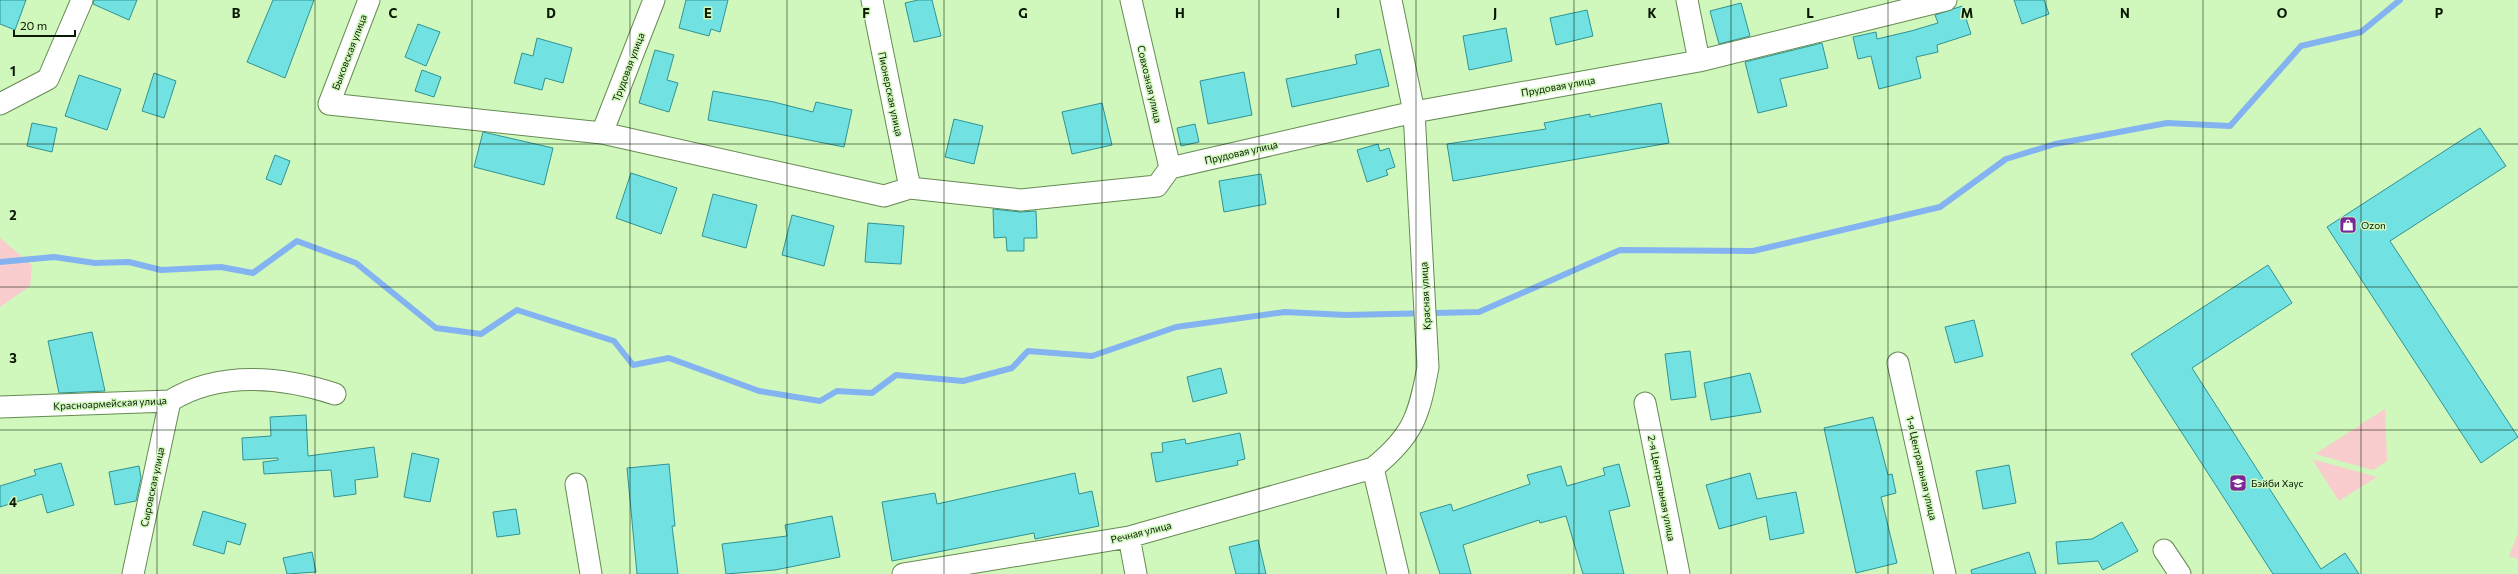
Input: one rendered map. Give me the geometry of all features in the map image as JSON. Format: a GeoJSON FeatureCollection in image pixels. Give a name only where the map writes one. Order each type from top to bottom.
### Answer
{"type":"FeatureCollection","features":[{"type":"Feature","properties":{"kind":"street"},"geometry":{"type":"LineString","coordinates":[[0,104],[48,79],[82,0]]}},
{"type":"Feature","properties":{"kind":"street","name":"Быковская улица"},"geometry":{"type":"LineString","coordinates":[[369,0],[329,104],[602,133]]}},
{"type":"Feature","properties":{"kind":"street","name":"Трудовая улица"},"geometry":{"type":"LineString","coordinates":[[602,133],[654,0]]}},
{"type":"Feature","properties":{"kind":"street","name":"Пионерская улица"},"geometry":{"type":"LineString","coordinates":[[872,0],[910,188]]}},
{"type":"Feature","properties":{"kind":"street","name":"Совхозная улица"},"geometry":{"type":"LineString","coordinates":[[1131,0],[1170,168]]}},
{"type":"Feature","properties":{"kind":"street","name":"Красная улица"},"geometry":{"type":"LineString","coordinates":[[1373,468],[1396,449],[1412,427],[1422,402],[1428,367],[1428,341],[1414,112],[1391,0]]}},
{"type":"Feature","properties":{"kind":"street"},"geometry":{"type":"LineString","coordinates":[[1687,0],[1699,61]]}},
{"type":"Feature","properties":{"kind":"street","name":"Прудовая улица"},"geometry":{"type":"LineString","coordinates":[[1170,168],[1414,112],[1699,61],[1946,0]]}},
{"type":"Feature","properties":{"kind":"street"},"geometry":{"type":"LineString","coordinates":[[602,133],[884,196],[910,188],[1021,200],[1157,186],[1170,168]]}},
{"type":"Feature","properties":{"kind":"street","name":"1-я Центральная улица"},"geometry":{"type":"LineString","coordinates":[[1898,363],[1945,574]]}},
{"type":"Feature","properties":{"kind":"street","name":"Красноармейская улица"},"geometry":{"type":"LineString","coordinates":[[0,407],[170,401],[185,391],[215,383],[245,379],[276,380],[306,385],[335,394]]}},
{"type":"Feature","properties":{"kind":"street","name":"Сыровская улица"},"geometry":{"type":"LineString","coordinates":[[133,574],[170,401]]}},
{"type":"Feature","properties":{"kind":"street","name":"2-я Центральная улица"},"geometry":{"type":"LineString","coordinates":[[1645,402],[1679,574]]}},
{"type":"Feature","properties":{"kind":"street"},"geometry":{"type":"LineString","coordinates":[[1373,468],[1398,574]]}},
{"type":"Feature","properties":{"kind":"street","name":"Речная улица"},"geometry":{"type":"LineString","coordinates":[[903,574],[1129,537],[1373,468]]}},
{"type":"Feature","properties":{"kind":"street"},"geometry":{"type":"LineString","coordinates":[[576,484],[591,574]]}},
{"type":"Feature","properties":{"kind":"street"},"geometry":{"type":"LineString","coordinates":[[1129,537],[1136,574]]}},
{"type":"Feature","properties":{"kind":"street"},"geometry":{"type":"LineString","coordinates":[[2164,550],[2180,574]]}},
{"type":"Feature","properties":{"kind":"shaded area"},"geometry":{"type":"Polygon","coordinates":[[[0,238],[32,265],[30,286],[0,307],[0,238]]]}},
{"type":"Feature","properties":{"kind":"shaded area"},"geometry":{"type":"Polygon","coordinates":[[[2385,409],[2387,461],[2373,470],[2315,454],[2385,409]]]}},
{"type":"Feature","properties":{"kind":"shaded area"},"geometry":{"type":"Polygon","coordinates":[[[2312,459],[2377,477],[2339,501],[2312,459]]]}},
{"type":"Feature","properties":{"kind":"shaded area"},"geometry":{"type":"Polygon","coordinates":[[[2518,533],[2518,559],[2509,556],[2518,533]]]}},
{"type":"Feature","properties":{"kind":"building"},"geometry":{"type":"Polygon","coordinates":[[[0,0],[26,0],[15,30],[0,24],[0,0]]]}},
{"type":"Feature","properties":{"kind":"building"},"geometry":{"type":"Polygon","coordinates":[[[94,0],[137,0],[129,20],[93,4],[94,0]]]}},
{"type":"Feature","properties":{"kind":"building"},"geometry":{"type":"Polygon","coordinates":[[[273,0],[314,0],[285,78],[247,62],[273,0]]]}},
{"type":"Feature","properties":{"kind":"building"},"geometry":{"type":"Polygon","coordinates":[[[686,0],[728,0],[720,32],[711,29],[709,36],[679,28],[686,0]]]}},
{"type":"Feature","properties":{"kind":"building"},"geometry":{"type":"Polygon","coordinates":[[[918,0],[932,0],[941,36],[914,42],[905,3],[918,0]]]}},
{"type":"Feature","properties":{"kind":"building"},"geometry":{"type":"Polygon","coordinates":[[[2014,0],[2044,0],[2049,14],[2022,24],[2014,0]]]}},
{"type":"Feature","properties":{"kind":"building"},"geometry":{"type":"Polygon","coordinates":[[[1741,3],[1750,36],[1719,44],[1710,11],[1741,3]]]}},
{"type":"Feature","properties":{"kind":"building"},"geometry":{"type":"Polygon","coordinates":[[[1962,6],[1971,34],[1937,45],[1938,52],[1916,57],[1921,78],[1879,89],[1871,56],[1858,59],[1853,37],[1876,32],[1877,39],[1911,31],[1938,23],[1935,15],[1962,6]]]}},
{"type":"Feature","properties":{"kind":"building"},"geometry":{"type":"Polygon","coordinates":[[[1587,10],[1593,36],[1556,45],[1550,18],[1587,10]]]}},
{"type":"Feature","properties":{"kind":"building"},"geometry":{"type":"Polygon","coordinates":[[[418,24],[440,32],[426,66],[405,57],[418,24]]]}},
{"type":"Feature","properties":{"kind":"building"},"geometry":{"type":"Polygon","coordinates":[[[1506,28],[1512,61],[1469,70],[1463,36],[1506,28]]]}},
{"type":"Feature","properties":{"kind":"building"},"geometry":{"type":"Polygon","coordinates":[[[537,38],[572,48],[563,83],[545,78],[542,90],[514,83],[522,53],[533,56],[537,38]]]}},
{"type":"Feature","properties":{"kind":"building"},"geometry":{"type":"Polygon","coordinates":[[[1822,43],[1828,68],[1780,79],[1787,106],[1758,113],[1745,62],[1822,43]]]}},
{"type":"Feature","properties":{"kind":"building"},"geometry":{"type":"Polygon","coordinates":[[[1380,49],[1389,86],[1292,107],[1286,79],[1357,64],[1355,55],[1380,49]]]}},
{"type":"Feature","properties":{"kind":"building"},"geometry":{"type":"Polygon","coordinates":[[[655,50],[674,55],[667,80],[678,83],[669,112],[639,103],[655,50]]]}},
{"type":"Feature","properties":{"kind":"building"},"geometry":{"type":"Polygon","coordinates":[[[422,70],[441,77],[434,97],[415,91],[422,70]]]}},
{"type":"Feature","properties":{"kind":"building"},"geometry":{"type":"Polygon","coordinates":[[[1244,72],[1252,115],[1208,124],[1200,81],[1244,72]]]}},
{"type":"Feature","properties":{"kind":"building"},"geometry":{"type":"Polygon","coordinates":[[[154,73],[176,81],[164,118],[142,111],[154,73]]]}},
{"type":"Feature","properties":{"kind":"building"},"geometry":{"type":"Polygon","coordinates":[[[79,75],[121,89],[107,130],[65,116],[79,75]]]}},
{"type":"Feature","properties":{"kind":"building"},"geometry":{"type":"Polygon","coordinates":[[[713,91],[774,102],[813,112],[816,102],[852,110],[844,147],[708,120],[713,91]]]}},
{"type":"Feature","properties":{"kind":"building"},"geometry":{"type":"Polygon","coordinates":[[[1102,103],[1112,145],[1072,154],[1062,112],[1102,103]]]}},
{"type":"Feature","properties":{"kind":"building"},"geometry":{"type":"Polygon","coordinates":[[[1661,103],[1669,143],[1453,181],[1447,144],[1546,129],[1544,123],[1590,114],[1590,117],[1661,103]]]}},
{"type":"Feature","properties":{"kind":"building"},"geometry":{"type":"Polygon","coordinates":[[[954,119],[983,126],[974,164],[945,157],[954,119]]]}},
{"type":"Feature","properties":{"kind":"building"},"geometry":{"type":"Polygon","coordinates":[[[32,123],[57,128],[52,152],[27,146],[32,123]]]}},
{"type":"Feature","properties":{"kind":"building"},"geometry":{"type":"Polygon","coordinates":[[[1195,124],[1199,142],[1181,146],[1177,128],[1195,124]]]}},
{"type":"Feature","properties":{"kind":"building"},"geometry":{"type":"Polygon","coordinates":[[[2480,128],[2506,166],[2390,241],[2518,437],[2481,463],[2327,227],[2480,128]]]}},
{"type":"Feature","properties":{"kind":"building"},"geometry":{"type":"Polygon","coordinates":[[[483,132],[553,148],[544,185],[474,167],[483,132]]]}},
{"type":"Feature","properties":{"kind":"building"},"geometry":{"type":"Polygon","coordinates":[[[1378,144],[1380,151],[1389,148],[1395,167],[1386,170],[1388,175],[1367,182],[1357,150],[1378,144]]]}},
{"type":"Feature","properties":{"kind":"building"},"geometry":{"type":"Polygon","coordinates":[[[275,155],[290,161],[281,185],[266,179],[275,155]]]}},
{"type":"Feature","properties":{"kind":"building"},"geometry":{"type":"Polygon","coordinates":[[[631,173],[677,188],[661,234],[616,218],[631,173]]]}},
{"type":"Feature","properties":{"kind":"building"},"geometry":{"type":"Polygon","coordinates":[[[1261,174],[1266,204],[1224,212],[1219,181],[1261,174]]]}},
{"type":"Feature","properties":{"kind":"building"},"geometry":{"type":"Polygon","coordinates":[[[713,194],[757,205],[746,248],[702,236],[713,194]]]}},
{"type":"Feature","properties":{"kind":"building"},"geometry":{"type":"Polygon","coordinates":[[[993,209],[1020,212],[1036,211],[1037,238],[1024,238],[1024,251],[1007,251],[1006,237],[994,238],[993,209]]]}},
{"type":"Feature","properties":{"kind":"building"},"geometry":{"type":"Polygon","coordinates":[[[792,215],[834,226],[824,266],[782,255],[792,215]]]}},
{"type":"Feature","properties":{"kind":"building"},"geometry":{"type":"Polygon","coordinates":[[[868,223],[904,226],[901,264],[865,262],[868,223]]]}},
{"type":"Feature","properties":{"kind":"building"},"geometry":{"type":"Polygon","coordinates":[[[2268,265],[2292,303],[2192,368],[2321,569],[2345,553],[2359,574],[2273,574],[2131,354],[2268,265]]]}},
{"type":"Feature","properties":{"kind":"building"},"geometry":{"type":"Polygon","coordinates":[[[1974,320],[1983,356],[1955,363],[1945,327],[1974,320]]]}},
{"type":"Feature","properties":{"kind":"building"},"geometry":{"type":"Polygon","coordinates":[[[92,332],[105,391],[59,393],[48,341],[92,332]]]}},
{"type":"Feature","properties":{"kind":"building"},"geometry":{"type":"Polygon","coordinates":[[[1690,351],[1696,397],[1671,400],[1665,354],[1690,351]]]}},
{"type":"Feature","properties":{"kind":"building"},"geometry":{"type":"Polygon","coordinates":[[[1221,368],[1227,393],[1193,402],[1187,377],[1221,368]]]}},
{"type":"Feature","properties":{"kind":"building"},"geometry":{"type":"Polygon","coordinates":[[[1750,373],[1761,412],[1711,420],[1704,383],[1750,373]]]}},
{"type":"Feature","properties":{"kind":"building"},"geometry":{"type":"Polygon","coordinates":[[[306,415],[308,456],[374,447],[378,477],[355,480],[356,494],[334,497],[331,470],[264,474],[263,462],[278,460],[278,458],[243,460],[242,438],[271,436],[270,417],[306,415]]]}},
{"type":"Feature","properties":{"kind":"building"},"geometry":{"type":"Polygon","coordinates":[[[1873,417],[1888,475],[1892,474],[1896,493],[1881,497],[1897,563],[1856,573],[1824,428],[1873,417]]]}},
{"type":"Feature","properties":{"kind":"building"},"geometry":{"type":"Polygon","coordinates":[[[1240,433],[1245,459],[1237,461],[1238,465],[1156,482],[1151,453],[1163,452],[1162,443],[1185,439],[1186,444],[1240,433]]]}},
{"type":"Feature","properties":{"kind":"building"},"geometry":{"type":"Polygon","coordinates":[[[412,453],[439,459],[430,502],[404,497],[412,453]]]}},
{"type":"Feature","properties":{"kind":"building"},"geometry":{"type":"Polygon","coordinates":[[[61,463],[74,505],[47,513],[42,494],[0,507],[0,486],[36,475],[34,470],[61,463]]]}},
{"type":"Feature","properties":{"kind":"building"},"geometry":{"type":"Polygon","coordinates":[[[669,464],[675,526],[672,526],[678,574],[637,574],[627,468],[669,464]]]}},
{"type":"Feature","properties":{"kind":"building"},"geometry":{"type":"Polygon","coordinates":[[[1619,464],[1630,506],[1609,511],[1624,574],[1583,574],[1566,516],[1540,523],[1539,520],[1463,545],[1471,574],[1440,574],[1420,513],[1451,504],[1453,511],[1530,484],[1527,475],[1561,466],[1567,486],[1605,475],[1603,468],[1619,464]]]}},
{"type":"Feature","properties":{"kind":"building"},"geometry":{"type":"Polygon","coordinates":[[[2009,465],[2016,503],[1983,509],[1976,471],[2009,465]]]}},
{"type":"Feature","properties":{"kind":"building"},"geometry":{"type":"Polygon","coordinates":[[[139,466],[141,478],[136,501],[115,505],[109,472],[139,466]]]}},
{"type":"Feature","properties":{"kind":"building"},"geometry":{"type":"Polygon","coordinates":[[[1075,473],[1079,494],[1092,491],[1099,526],[1035,539],[1034,533],[892,561],[882,502],[935,493],[937,504],[1075,473]]]}},
{"type":"Feature","properties":{"kind":"building"},"geometry":{"type":"Polygon","coordinates":[[[1750,473],[1757,499],[1796,492],[1804,533],[1770,540],[1766,516],[1719,529],[1706,485],[1750,473]]]}},
{"type":"Feature","properties":{"kind":"building"},"geometry":{"type":"Polygon","coordinates":[[[516,509],[520,534],[497,537],[493,512],[516,509]]]}},
{"type":"Feature","properties":{"kind":"building"},"geometry":{"type":"Polygon","coordinates":[[[203,511],[246,524],[240,545],[227,541],[224,554],[193,545],[203,511]]]}},
{"type":"Feature","properties":{"kind":"building"},"geometry":{"type":"Polygon","coordinates":[[[832,516],[840,557],[775,570],[726,574],[722,544],[787,536],[785,525],[832,516]]]}},
{"type":"Feature","properties":{"kind":"building"},"geometry":{"type":"Polygon","coordinates":[[[2122,522],[2138,551],[2103,570],[2098,561],[2058,564],[2056,542],[2092,539],[2122,522]]]}},
{"type":"Feature","properties":{"kind":"building"},"geometry":{"type":"Polygon","coordinates":[[[1258,540],[1266,574],[1236,574],[1229,547],[1258,540]]]}},
{"type":"Feature","properties":{"kind":"building"},"geometry":{"type":"Polygon","coordinates":[[[312,552],[316,572],[287,574],[283,558],[312,552]]]}},
{"type":"Feature","properties":{"kind":"building"},"geometry":{"type":"Polygon","coordinates":[[[2029,552],[2036,574],[1972,574],[1971,570],[2029,552]]]}},
{"type":"Feature","properties":{"kind":"waterway"},"geometry":{"type":"LineString","coordinates":[[0,262],[54,257],[95,263],[129,262],[161,270],[221,267],[253,273],[297,241],[356,263],[436,328],[481,334],[517,310],[614,341],[633,365],[669,358],[759,391],[820,401],[837,391],[872,393],[896,375],[963,381],[1012,368],[1028,351],[1092,356],[1176,327],[1285,312],[1346,315],[1479,312],[1620,250],[1753,251],[1940,207],[2006,159],[2055,144],[2167,123],[2230,126],[2301,46],[2361,32],[2400,0]]}},
{"type":"Feature","properties":{"kind":"place","name":"Ozon"},"geometry":{"type":"Point","coordinates":[2348,225]}},
{"type":"Feature","properties":{"kind":"place","name":"Бэйби Хаус"},"geometry":{"type":"Point","coordinates":[2238,483]}}]}
